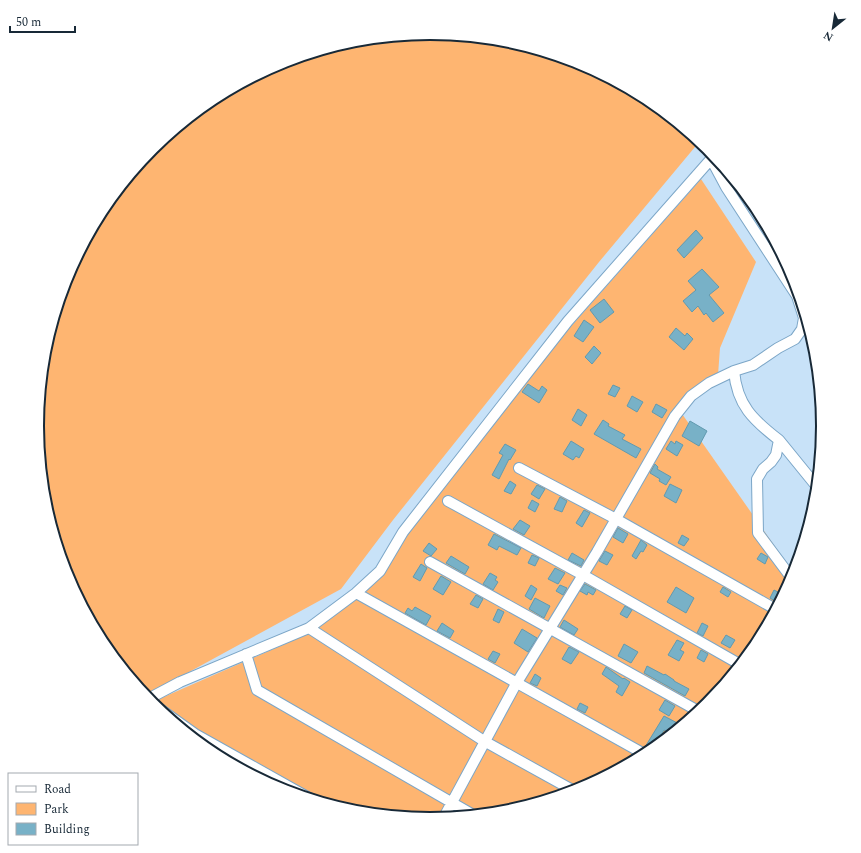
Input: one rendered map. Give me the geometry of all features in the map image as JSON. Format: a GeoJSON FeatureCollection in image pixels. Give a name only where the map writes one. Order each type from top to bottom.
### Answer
{"type":"FeatureCollection","features":[{"type":"Feature","properties":{"kind":"street"},"geometry":{"type":"LineString","coordinates":[[153,696],[180,682],[309,628],[356,593],[380,571],[403,532],[568,321],[709,159]]}},
{"type":"Feature","properties":{"kind":"street"},"geometry":{"type":"LineString","coordinates":[[717,168],[726,187],[790,286]]}},
{"type":"Feature","properties":{"kind":"street"},"geometry":{"type":"LineString","coordinates":[[446,812],[516,684],[616,519],[675,416],[691,396],[709,383],[734,371],[753,366],[778,348],[795,339],[802,329],[803,323]]}},
{"type":"Feature","properties":{"kind":"street"},"geometry":{"type":"LineString","coordinates":[[734,371],[737,392],[746,408],[757,423],[779,440],[813,482]]}},
{"type":"Feature","properties":{"kind":"street"},"geometry":{"type":"LineString","coordinates":[[779,440],[776,455],[771,462],[763,468],[757,479],[758,533],[788,574]]}},
{"type":"Feature","properties":{"kind":"street"},"geometry":{"type":"LineString","coordinates":[[520,468],[616,519],[772,607]]}},
{"type":"Feature","properties":{"kind":"street"},"geometry":{"type":"LineString","coordinates":[[448,501],[583,574],[737,662]]}},
{"type":"Feature","properties":{"kind":"street"},"geometry":{"type":"LineString","coordinates":[[430,562],[694,709]]}},
{"type":"Feature","properties":{"kind":"street"},"geometry":{"type":"LineString","coordinates":[[356,593],[516,684],[639,751]]}},
{"type":"Feature","properties":{"kind":"street"},"geometry":{"type":"LineString","coordinates":[[309,628],[484,741],[568,788]]}},
{"type":"Feature","properties":{"kind":"street"},"geometry":{"type":"LineString","coordinates":[[246,654],[257,690],[466,811]]}},
{"type":"Feature","properties":{"kind":"street"},"geometry":{"type":"LineString","coordinates":[[205,740],[286,785]]}},
{"type":"Feature","properties":{"kind":"green space"},"geometry":{"type":"Polygon","coordinates":[[[430,40],[481,43],[531,53],[555,61],[578,69],[624,92],[666,120],[696,146],[599,262],[393,520],[341,589],[151,693],[124,662],[109,641],[96,620],[73,574],[57,527],[47,477],[44,426],[47,376],[57,326],[73,279],[96,233],[124,191],[140,172],[157,153],[195,120],[237,92],[260,80],[283,69],[330,53],[380,43],[405,41],[430,40]]]}},
{"type":"Feature","properties":{"kind":"green space"},"geometry":{"type":"Polygon","coordinates":[[[701,179],[756,262],[720,348],[718,375],[680,411],[790,568],[777,597],[752,641],[737,662],[704,700],[666,733],[645,748],[624,761],[578,784],[531,800],[506,806],[481,810],[430,813],[380,810],[355,806],[330,800],[283,784],[237,761],[216,748],[195,733],[157,700],[312,632],[344,607],[405,535],[566,332],[701,179]]]}},
{"type":"Feature","properties":{"kind":"building"},"geometry":{"type":"Polygon","coordinates":[[[696,230],[703,238],[684,258],[677,250],[696,230]]]}},
{"type":"Feature","properties":{"kind":"building"},"geometry":{"type":"Polygon","coordinates":[[[702,269],[719,287],[709,295],[724,313],[713,322],[706,313],[704,315],[698,306],[692,312],[683,301],[696,290],[688,281],[702,269]]]}},
{"type":"Feature","properties":{"kind":"building"},"geometry":{"type":"Polygon","coordinates":[[[604,299],[614,312],[600,323],[590,310],[604,299]]]}},
{"type":"Feature","properties":{"kind":"building"},"geometry":{"type":"Polygon","coordinates":[[[584,320],[594,327],[583,342],[574,336],[584,320]]]}},
{"type":"Feature","properties":{"kind":"building"},"geometry":{"type":"Polygon","coordinates":[[[676,328],[685,336],[687,333],[693,339],[684,350],[669,337],[676,328]]]}},
{"type":"Feature","properties":{"kind":"building"},"geometry":{"type":"Polygon","coordinates":[[[594,346],[601,353],[592,364],[585,357],[594,346]]]}},
{"type":"Feature","properties":{"kind":"building"},"geometry":{"type":"Polygon","coordinates":[[[528,384],[539,391],[542,386],[547,390],[539,403],[522,392],[528,384]]]}},
{"type":"Feature","properties":{"kind":"building"},"geometry":{"type":"Polygon","coordinates":[[[613,385],[620,388],[615,397],[608,394],[613,385]]]}},
{"type":"Feature","properties":{"kind":"building"},"geometry":{"type":"Polygon","coordinates":[[[632,396],[643,402],[637,412],[627,406],[632,396]]]}},
{"type":"Feature","properties":{"kind":"building"},"geometry":{"type":"Polygon","coordinates":[[[656,404],[667,410],[662,418],[652,412],[656,404]]]}},
{"type":"Feature","properties":{"kind":"building"},"geometry":{"type":"Polygon","coordinates":[[[578,409],[587,415],[581,426],[572,420],[578,409]]]}},
{"type":"Feature","properties":{"kind":"building"},"geometry":{"type":"Polygon","coordinates":[[[603,420],[609,424],[608,426],[625,435],[622,439],[641,449],[636,458],[594,434],[603,420]]]}},
{"type":"Feature","properties":{"kind":"building"},"geometry":{"type":"Polygon","coordinates":[[[690,421],[707,431],[699,446],[682,436],[690,421]]]}},
{"type":"Feature","properties":{"kind":"building"},"geometry":{"type":"Polygon","coordinates":[[[571,441],[584,449],[579,458],[576,456],[573,460],[563,454],[571,441]]]}},
{"type":"Feature","properties":{"kind":"building"},"geometry":{"type":"Polygon","coordinates":[[[671,441],[675,444],[676,441],[683,445],[677,456],[666,449],[671,441]]]}},
{"type":"Feature","properties":{"kind":"building"},"geometry":{"type":"Polygon","coordinates":[[[505,444],[516,450],[510,460],[509,459],[499,479],[492,475],[503,455],[499,453],[505,444]]]}},
{"type":"Feature","properties":{"kind":"building"},"geometry":{"type":"Polygon","coordinates":[[[655,464],[658,467],[657,469],[671,477],[666,485],[650,473],[655,464]]]}},
{"type":"Feature","properties":{"kind":"building"},"geometry":{"type":"Polygon","coordinates":[[[510,481],[516,485],[511,494],[504,491],[510,481]]]}},
{"type":"Feature","properties":{"kind":"building"},"geometry":{"type":"Polygon","coordinates":[[[670,484],[682,490],[676,503],[664,496],[670,484]]]}},
{"type":"Feature","properties":{"kind":"building"},"geometry":{"type":"Polygon","coordinates":[[[537,485],[545,489],[539,499],[531,494],[537,485]]]}},
{"type":"Feature","properties":{"kind":"building"},"geometry":{"type":"Polygon","coordinates":[[[560,497],[567,501],[562,512],[554,509],[560,497]]]}},
{"type":"Feature","properties":{"kind":"building"},"geometry":{"type":"Polygon","coordinates":[[[532,500],[539,504],[535,512],[528,508],[532,500]]]}},
{"type":"Feature","properties":{"kind":"building"},"geometry":{"type":"Polygon","coordinates":[[[584,510],[590,513],[582,527],[576,523],[584,510]]]}},
{"type":"Feature","properties":{"kind":"building"},"geometry":{"type":"Polygon","coordinates":[[[520,520],[530,526],[524,535],[513,529],[520,520]]]}},
{"type":"Feature","properties":{"kind":"building"},"geometry":{"type":"Polygon","coordinates":[[[618,528],[628,534],[623,543],[613,537],[618,528]]]}},
{"type":"Feature","properties":{"kind":"building"},"geometry":{"type":"Polygon","coordinates":[[[494,534],[521,548],[517,555],[499,546],[497,550],[488,545],[494,534]]]}},
{"type":"Feature","properties":{"kind":"building"},"geometry":{"type":"Polygon","coordinates":[[[682,535],[689,539],[684,546],[678,543],[682,535]]]}},
{"type":"Feature","properties":{"kind":"building"},"geometry":{"type":"Polygon","coordinates":[[[641,540],[647,545],[636,559],[632,556],[641,540]]]}},
{"type":"Feature","properties":{"kind":"building"},"geometry":{"type":"Polygon","coordinates":[[[429,543],[437,549],[431,556],[423,551],[429,543]]]}},
{"type":"Feature","properties":{"kind":"building"},"geometry":{"type":"Polygon","coordinates":[[[605,551],[613,555],[607,565],[599,561],[605,551]]]}},
{"type":"Feature","properties":{"kind":"building"},"geometry":{"type":"Polygon","coordinates":[[[572,553],[584,560],[581,566],[568,560],[572,553]]]}},
{"type":"Feature","properties":{"kind":"building"},"geometry":{"type":"Polygon","coordinates":[[[761,553],[768,557],[765,564],[757,559],[761,553]]]}},
{"type":"Feature","properties":{"kind":"building"},"geometry":{"type":"Polygon","coordinates":[[[532,555],[539,558],[535,566],[528,563],[532,555]]]}},
{"type":"Feature","properties":{"kind":"building"},"geometry":{"type":"Polygon","coordinates":[[[451,556],[469,567],[465,574],[446,563],[451,556]]]}},
{"type":"Feature","properties":{"kind":"building"},"geometry":{"type":"Polygon","coordinates":[[[421,564],[427,568],[420,581],[413,577],[421,564]]]}},
{"type":"Feature","properties":{"kind":"building"},"geometry":{"type":"Polygon","coordinates":[[[555,568],[565,573],[558,584],[548,579],[555,568]]]}},
{"type":"Feature","properties":{"kind":"building"},"geometry":{"type":"Polygon","coordinates":[[[490,573],[497,577],[495,580],[498,582],[493,590],[483,584],[490,573]]]}},
{"type":"Feature","properties":{"kind":"building"},"geometry":{"type":"Polygon","coordinates":[[[441,576],[451,582],[443,595],[433,589],[441,576]]]}},
{"type":"Feature","properties":{"kind":"building"},"geometry":{"type":"Polygon","coordinates":[[[585,584],[596,590],[593,595],[588,592],[587,595],[580,591],[585,584]]]}},
{"type":"Feature","properties":{"kind":"building"},"geometry":{"type":"Polygon","coordinates":[[[531,585],[537,589],[531,600],[525,596],[531,585]]]}},
{"type":"Feature","properties":{"kind":"building"},"geometry":{"type":"Polygon","coordinates":[[[560,585],[567,588],[563,595],[556,591],[560,585]]]}},
{"type":"Feature","properties":{"kind":"building"},"geometry":{"type":"Polygon","coordinates":[[[676,587],[694,598],[686,613],[667,602],[676,587]]]}},
{"type":"Feature","properties":{"kind":"building"},"geometry":{"type":"Polygon","coordinates":[[[723,587],[731,592],[728,597],[720,592],[723,587]]]}},
{"type":"Feature","properties":{"kind":"building"},"geometry":{"type":"Polygon","coordinates":[[[774,590],[779,593],[775,601],[770,598],[774,590]]]}},
{"type":"Feature","properties":{"kind":"building"},"geometry":{"type":"Polygon","coordinates":[[[476,595],[483,599],[478,608],[470,604],[476,595]]]}},
{"type":"Feature","properties":{"kind":"building"},"geometry":{"type":"Polygon","coordinates":[[[535,598],[550,606],[544,618],[529,609],[535,598]]]}},
{"type":"Feature","properties":{"kind":"building"},"geometry":{"type":"Polygon","coordinates":[[[625,606],[632,610],[627,618],[620,614],[625,606]]]}},
{"type":"Feature","properties":{"kind":"building"},"geometry":{"type":"Polygon","coordinates":[[[415,607],[431,616],[426,625],[405,613],[408,608],[412,611],[415,607]]]}},
{"type":"Feature","properties":{"kind":"building"},"geometry":{"type":"Polygon","coordinates":[[[498,609],[504,612],[499,623],[493,620],[498,609]]]}},
{"type":"Feature","properties":{"kind":"building"},"geometry":{"type":"Polygon","coordinates":[[[564,620],[578,629],[574,635],[560,627],[564,620]]]}},
{"type":"Feature","properties":{"kind":"building"},"geometry":{"type":"Polygon","coordinates":[[[442,623],[454,631],[450,638],[437,631],[442,623]]]}},
{"type":"Feature","properties":{"kind":"building"},"geometry":{"type":"Polygon","coordinates":[[[702,623],[708,626],[703,636],[697,633],[702,623]]]}},
{"type":"Feature","properties":{"kind":"building"},"geometry":{"type":"Polygon","coordinates":[[[522,629],[537,638],[528,652],[514,643],[522,629]]]}},
{"type":"Feature","properties":{"kind":"building"},"geometry":{"type":"Polygon","coordinates":[[[726,635],[735,640],[730,648],[721,643],[726,635]]]}},
{"type":"Feature","properties":{"kind":"building"},"geometry":{"type":"Polygon","coordinates":[[[677,640],[684,643],[680,650],[684,652],[679,661],[668,655],[677,640]]]}},
{"type":"Feature","properties":{"kind":"building"},"geometry":{"type":"Polygon","coordinates":[[[624,644],[638,652],[631,663],[618,656],[624,644]]]}},
{"type":"Feature","properties":{"kind":"building"},"geometry":{"type":"Polygon","coordinates":[[[569,647],[579,652],[571,664],[562,659],[569,647]]]}},
{"type":"Feature","properties":{"kind":"building"},"geometry":{"type":"Polygon","coordinates":[[[701,650],[708,654],[704,662],[697,658],[701,650]]]}},
{"type":"Feature","properties":{"kind":"building"},"geometry":{"type":"Polygon","coordinates":[[[493,651],[500,654],[495,663],[488,659],[493,651]]]}},
{"type":"Feature","properties":{"kind":"building"},"geometry":{"type":"Polygon","coordinates":[[[647,666],[664,675],[665,674],[689,689],[685,696],[644,673],[647,666]]]}},
{"type":"Feature","properties":{"kind":"building"},"geometry":{"type":"Polygon","coordinates":[[[606,667],[630,682],[622,696],[616,692],[619,686],[602,674],[606,667]]]}},
{"type":"Feature","properties":{"kind":"building"},"geometry":{"type":"Polygon","coordinates":[[[535,674],[541,678],[537,686],[530,683],[535,674]]]}},
{"type":"Feature","properties":{"kind":"building"},"geometry":{"type":"Polygon","coordinates":[[[665,700],[675,706],[669,716],[659,710],[665,700]]]}},
{"type":"Feature","properties":{"kind":"building"},"geometry":{"type":"Polygon","coordinates":[[[580,703],[588,707],[585,713],[577,709],[580,703]]]}},
{"type":"Feature","properties":{"kind":"building"},"geometry":{"type":"Polygon","coordinates":[[[664,716],[678,723],[667,732],[664,730],[660,737],[645,747],[664,716]]]}}]}
